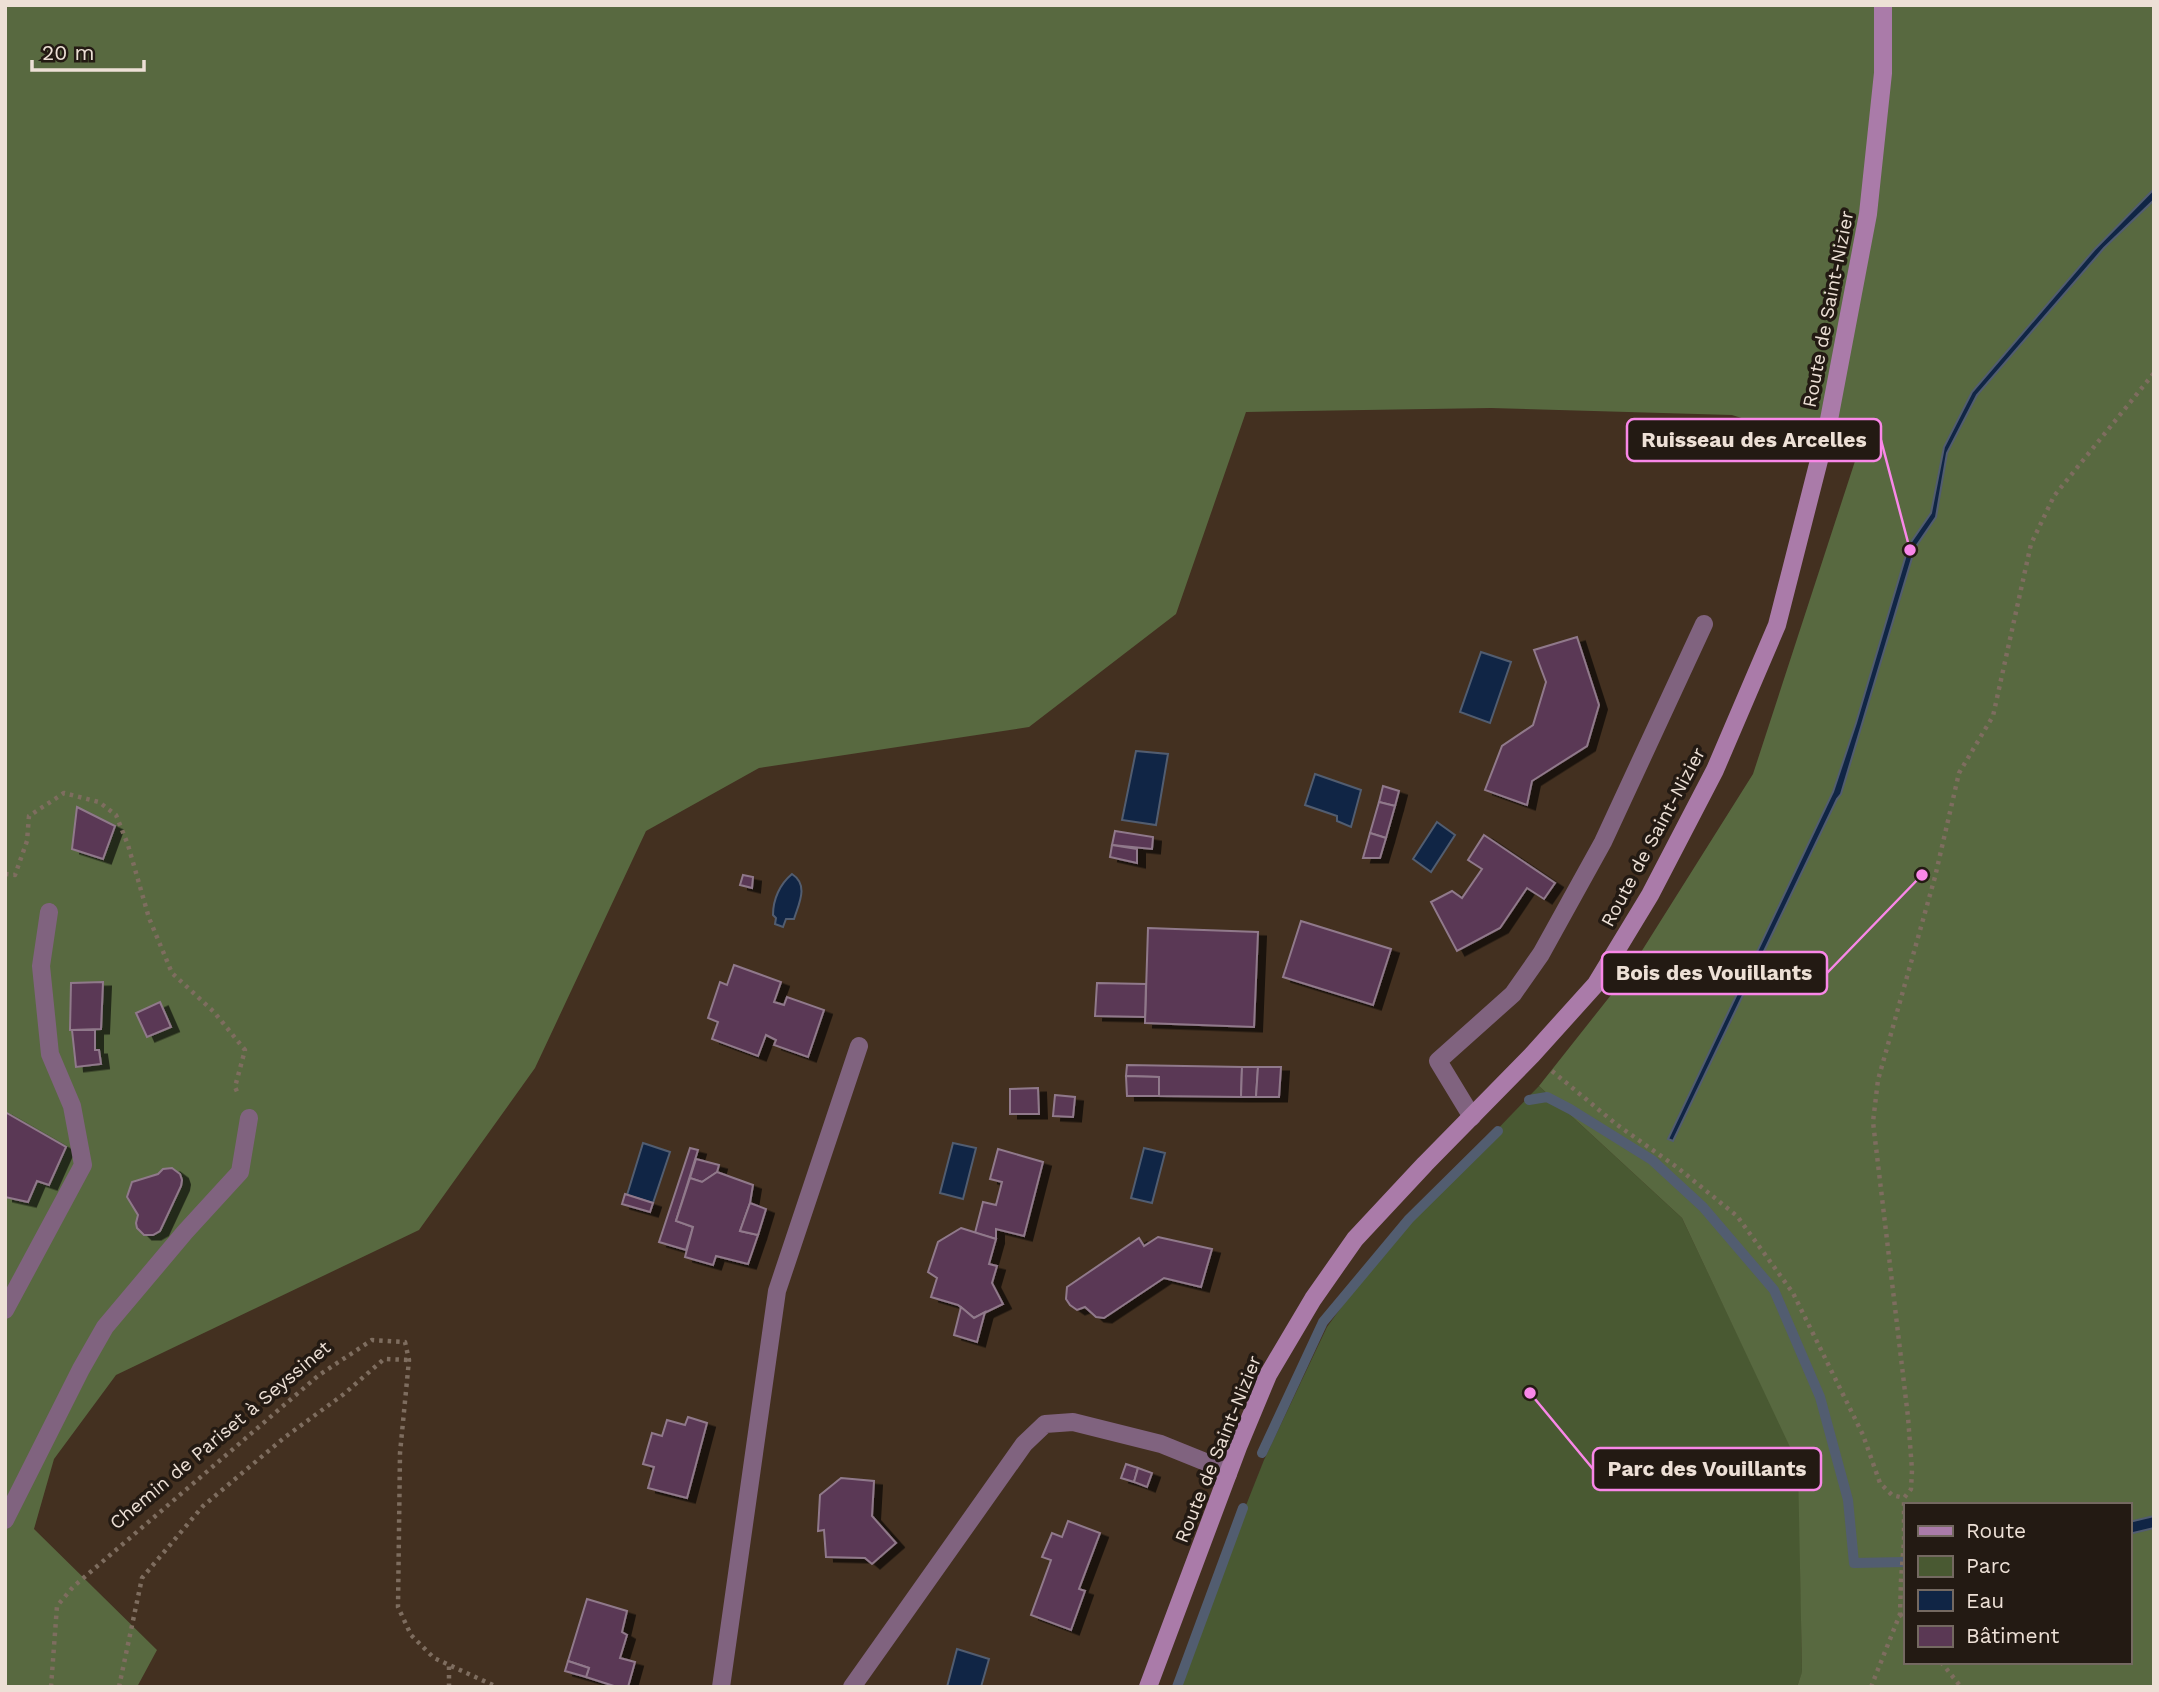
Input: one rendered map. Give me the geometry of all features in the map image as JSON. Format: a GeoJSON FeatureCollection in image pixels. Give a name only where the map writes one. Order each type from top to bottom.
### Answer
{"type":"FeatureCollection","features":[{"type":"Feature","properties":{"kind":"main road","name":"Route de Saint-Nizier"},"geometry":{"type":"LineString","coordinates":[[1148,1687],[1268,1375],[1313,1299],[1355,1239],[1532,1055],[1596,984],[1650,895],[1715,770],[1777,625],[1828,425],[1868,214],[1884,73],[1883,5]]}},
{"type":"Feature","properties":{"kind":"street"},"geometry":{"type":"LineString","coordinates":[[1472,1117],[1438,1061],[1513,994],[1541,954],[1603,842],[1704,624]]}},
{"type":"Feature","properties":{"kind":"street"},"geometry":{"type":"LineString","coordinates":[[5,1310],[83,1165],[72,1106],[50,1054],[41,966],[49,912]]}},
{"type":"Feature","properties":{"kind":"street"},"geometry":{"type":"LineString","coordinates":[[721,1687],[777,1292],[859,1046]]}},
{"type":"Feature","properties":{"kind":"street"},"geometry":{"type":"LineString","coordinates":[[5,1520],[105,1327],[240,1172],[249,1118]]}},
{"type":"Feature","properties":{"kind":"street"},"geometry":{"type":"LineString","coordinates":[[852,1687],[1024,1444],[1045,1424],[1073,1422],[1161,1444],[1228,1474]]}},
{"type":"Feature","properties":{"kind":"path"},"geometry":{"type":"LineString","coordinates":[[1904,1503],[1904,1498],[1911,1489],[1912,1470],[1873,1122],[1878,1080],[1935,877],[1959,774],[1993,716],[2031,544],[2054,496],[2154,373]]}},
{"type":"Feature","properties":{"kind":"path"},"geometry":{"type":"LineString","coordinates":[[5,874],[15,875],[27,841],[29,816],[64,793],[99,802],[117,815],[149,918],[172,973],[214,1012],[245,1050],[235,1087],[249,1118]]}},
{"type":"Feature","properties":{"kind":"path"},"geometry":{"type":"LineString","coordinates":[[1532,1055],[1616,1124],[1678,1168],[1738,1216],[1793,1293],[1863,1435],[1880,1483],[1892,1495],[1904,1498]]}},
{"type":"Feature","properties":{"kind":"path","name":"Chemin de Pariset à Seyssinet"},"geometry":{"type":"LineString","coordinates":[[51,1687],[57,1606],[72,1587],[319,1375],[372,1340],[405,1342],[409,1360]]}},
{"type":"Feature","properties":{"kind":"path"},"geometry":{"type":"LineString","coordinates":[[119,1687],[142,1578],[203,1506],[384,1359],[409,1360],[400,1452],[398,1607],[411,1635],[434,1658],[497,1687]]}},
{"type":"Feature","properties":{"kind":"path"},"geometry":{"type":"LineString","coordinates":[[1871,1687],[1900,1614],[1904,1551]]}},
{"type":"Feature","properties":{"kind":"path"},"geometry":{"type":"LineString","coordinates":[[1900,1614],[1904,1619]]}},
{"type":"Feature","properties":{"kind":"path"},"geometry":{"type":"LineString","coordinates":[[1943,1664],[1961,1687]]}},
{"type":"Feature","properties":{"kind":"path"},"geometry":{"type":"LineString","coordinates":[[449,1665],[449,1687]]}},
{"type":"Feature","properties":{"kind":"green space"},"geometry":{"type":"Polygon","coordinates":[[[5,5],[2154,5],[2154,1687],[1797,1687],[1802,1672],[1798,1464],[1682,1218],[1539,1086],[1626,976],[1753,774],[1857,455],[1732,415],[1491,408],[1246,412],[1176,614],[1029,727],[759,768],[646,831],[535,1068],[419,1230],[116,1375],[54,1459],[34,1529],[157,1650],[137,1687],[5,1687],[5,5]]]}},
{"type":"Feature","properties":{"kind":"green space"},"geometry":{"type":"Polygon","coordinates":[[[1539,1086],[1682,1218],[1799,1464],[1802,1673],[1797,1687],[1174,1687],[1264,1460],[1327,1327],[1388,1243],[1539,1086]]]}},
{"type":"Feature","properties":{"kind":"water"},"geometry":{"type":"Polygon","coordinates":[[[2154,189],[2154,200],[2104,248],[1977,395],[1947,453],[1936,517],[1915,548],[1841,794],[1673,1141],[1668,1139],[1833,792],[1909,545],[1931,513],[1944,447],[1972,392],[2094,250],[2154,189]]]}},
{"type":"Feature","properties":{"kind":"water"},"geometry":{"type":"Polygon","coordinates":[[[1481,652],[1511,662],[1490,723],[1460,712],[1481,652]]]}},
{"type":"Feature","properties":{"kind":"water"},"geometry":{"type":"Polygon","coordinates":[[[1136,751],[1168,754],[1156,825],[1122,820],[1136,751]]]}},
{"type":"Feature","properties":{"kind":"water"},"geometry":{"type":"Polygon","coordinates":[[[1315,774],[1361,790],[1351,827],[1337,821],[1337,816],[1305,805],[1315,774]]]}},
{"type":"Feature","properties":{"kind":"water"},"geometry":{"type":"Polygon","coordinates":[[[1437,822],[1455,835],[1431,872],[1413,859],[1437,822]]]}},
{"type":"Feature","properties":{"kind":"water"},"geometry":{"type":"Polygon","coordinates":[[[792,874],[800,883],[800,901],[794,919],[786,919],[783,927],[775,924],[774,903],[781,887],[792,874]]]}},
{"type":"Feature","properties":{"kind":"water"},"geometry":{"type":"Polygon","coordinates":[[[643,1143],[670,1152],[653,1203],[627,1195],[643,1143]]]}},
{"type":"Feature","properties":{"kind":"water"},"geometry":{"type":"Polygon","coordinates":[[[953,1143],[976,1148],[963,1199],[940,1193],[953,1143]]]}},
{"type":"Feature","properties":{"kind":"water"},"geometry":{"type":"Polygon","coordinates":[[[1144,1148],[1165,1153],[1152,1203],[1131,1198],[1144,1148]]]}},
{"type":"Feature","properties":{"kind":"water"},"geometry":{"type":"Polygon","coordinates":[[[2154,1516],[2154,1528],[2131,1534],[2131,1522],[2154,1516]]]}},
{"type":"Feature","properties":{"kind":"water"},"geometry":{"type":"Polygon","coordinates":[[[957,1649],[989,1659],[981,1687],[947,1687],[957,1649]]]}},
{"type":"Feature","properties":{"kind":"building"},"geometry":{"type":"Polygon","coordinates":[[[1577,637],[1599,705],[1587,746],[1532,781],[1527,805],[1485,790],[1502,746],[1533,725],[1546,682],[1534,650],[1577,637]]]}},
{"type":"Feature","properties":{"kind":"building"},"geometry":{"type":"Polygon","coordinates":[[[1383,786],[1399,791],[1395,806],[1379,802],[1383,786]]]}},
{"type":"Feature","properties":{"kind":"building"},"geometry":{"type":"Polygon","coordinates":[[[1379,802],[1395,806],[1386,838],[1370,833],[1379,802]]]}},
{"type":"Feature","properties":{"kind":"building"},"geometry":{"type":"Polygon","coordinates":[[[77,807],[115,826],[103,859],[72,849],[77,807]]]}},
{"type":"Feature","properties":{"kind":"building"},"geometry":{"type":"Polygon","coordinates":[[[1115,831],[1153,837],[1152,849],[1112,845],[1115,831]]]}},
{"type":"Feature","properties":{"kind":"building"},"geometry":{"type":"Polygon","coordinates":[[[1370,833],[1386,838],[1380,858],[1363,858],[1370,833]]]}},
{"type":"Feature","properties":{"kind":"building"},"geometry":{"type":"Polygon","coordinates":[[[1484,835],[1555,883],[1544,899],[1527,888],[1500,928],[1457,951],[1431,902],[1452,891],[1462,898],[1482,869],[1468,860],[1484,835]]]}},
{"type":"Feature","properties":{"kind":"building"},"geometry":{"type":"Polygon","coordinates":[[[1112,845],[1137,849],[1137,863],[1110,857],[1112,845]]]}},
{"type":"Feature","properties":{"kind":"building"},"geometry":{"type":"Polygon","coordinates":[[[743,875],[753,877],[752,888],[740,885],[743,875]]]}},
{"type":"Feature","properties":{"kind":"building"},"geometry":{"type":"Polygon","coordinates":[[[1301,921],[1391,949],[1373,1005],[1283,977],[1301,921]]]}},
{"type":"Feature","properties":{"kind":"building"},"geometry":{"type":"Polygon","coordinates":[[[1148,928],[1258,932],[1254,1027],[1145,1023],[1148,928]]]}},
{"type":"Feature","properties":{"kind":"building"},"geometry":{"type":"Polygon","coordinates":[[[734,965],[781,982],[774,1002],[784,1005],[787,997],[824,1010],[808,1057],[774,1045],[776,1040],[766,1035],[758,1056],[712,1039],[718,1022],[708,1018],[720,982],[727,985],[734,965]]]}},
{"type":"Feature","properties":{"kind":"building"},"geometry":{"type":"Polygon","coordinates":[[[103,982],[101,1029],[70,1030],[71,983],[103,982]]]}},
{"type":"Feature","properties":{"kind":"building"},"geometry":{"type":"Polygon","coordinates":[[[1097,983],[1146,984],[1145,1017],[1095,1016],[1097,983]]]}},
{"type":"Feature","properties":{"kind":"building"},"geometry":{"type":"Polygon","coordinates":[[[160,1002],[171,1027],[147,1037],[136,1013],[160,1002]]]}},
{"type":"Feature","properties":{"kind":"building"},"geometry":{"type":"Polygon","coordinates":[[[72,1030],[95,1030],[95,1050],[99,1050],[101,1064],[76,1067],[72,1030]]]}},
{"type":"Feature","properties":{"kind":"building"},"geometry":{"type":"Polygon","coordinates":[[[1127,1065],[1242,1067],[1241,1097],[1159,1096],[1159,1077],[1126,1076],[1127,1065]]]}},
{"type":"Feature","properties":{"kind":"building"},"geometry":{"type":"Polygon","coordinates":[[[1242,1067],[1258,1067],[1256,1097],[1241,1097],[1242,1067]]]}},
{"type":"Feature","properties":{"kind":"building"},"geometry":{"type":"Polygon","coordinates":[[[1258,1067],[1281,1067],[1279,1097],[1256,1097],[1258,1067]]]}},
{"type":"Feature","properties":{"kind":"building"},"geometry":{"type":"Polygon","coordinates":[[[1126,1076],[1159,1077],[1159,1096],[1127,1096],[1126,1076]]]}},
{"type":"Feature","properties":{"kind":"building"},"geometry":{"type":"Polygon","coordinates":[[[1038,1088],[1039,1114],[1010,1114],[1010,1089],[1038,1088]]]}},
{"type":"Feature","properties":{"kind":"building"},"geometry":{"type":"Polygon","coordinates":[[[1055,1095],[1075,1097],[1073,1117],[1053,1116],[1055,1095]]]}},
{"type":"Feature","properties":{"kind":"building"},"geometry":{"type":"Polygon","coordinates":[[[5,1112],[66,1147],[49,1185],[37,1181],[28,1202],[5,1197],[5,1112]]]}},
{"type":"Feature","properties":{"kind":"building"},"geometry":{"type":"Polygon","coordinates":[[[690,1148],[698,1150],[676,1221],[693,1227],[686,1250],[659,1242],[690,1148]]]}},
{"type":"Feature","properties":{"kind":"building"},"geometry":{"type":"Polygon","coordinates":[[[998,1149],[1043,1162],[1024,1236],[996,1229],[996,1239],[975,1233],[983,1202],[996,1205],[1002,1182],[990,1179],[998,1149]]]}},
{"type":"Feature","properties":{"kind":"building"},"geometry":{"type":"Polygon","coordinates":[[[696,1159],[719,1165],[717,1172],[702,1182],[690,1178],[696,1159]]]}},
{"type":"Feature","properties":{"kind":"building"},"geometry":{"type":"Polygon","coordinates":[[[172,1168],[180,1174],[181,1186],[160,1231],[153,1235],[144,1235],[137,1228],[138,1215],[127,1197],[132,1182],[172,1168]]]}},
{"type":"Feature","properties":{"kind":"building"},"geometry":{"type":"Polygon","coordinates":[[[717,1172],[753,1185],[740,1231],[758,1235],[748,1264],[716,1256],[713,1265],[685,1257],[693,1227],[676,1221],[690,1178],[702,1182],[717,1172]]]}},
{"type":"Feature","properties":{"kind":"building"},"geometry":{"type":"Polygon","coordinates":[[[625,1194],[653,1203],[650,1212],[622,1204],[625,1194]]]}},
{"type":"Feature","properties":{"kind":"building"},"geometry":{"type":"Polygon","coordinates":[[[750,1203],[766,1209],[758,1235],[740,1231],[750,1203]]]}},
{"type":"Feature","properties":{"kind":"building"},"geometry":{"type":"Polygon","coordinates":[[[961,1228],[996,1239],[989,1264],[997,1266],[992,1283],[1003,1304],[974,1318],[958,1305],[931,1297],[937,1278],[928,1272],[938,1242],[961,1228]]]}},
{"type":"Feature","properties":{"kind":"building"},"geometry":{"type":"Polygon","coordinates":[[[1158,1237],[1212,1249],[1201,1287],[1164,1278],[1104,1318],[1096,1317],[1085,1307],[1077,1310],[1070,1305],[1066,1299],[1067,1287],[1139,1238],[1144,1246],[1158,1237]]]}},
{"type":"Feature","properties":{"kind":"building"},"geometry":{"type":"Polygon","coordinates":[[[961,1307],[974,1318],[985,1312],[977,1342],[954,1335],[961,1307]]]}},
{"type":"Feature","properties":{"kind":"building"},"geometry":{"type":"Polygon","coordinates":[[[688,1417],[707,1423],[687,1498],[648,1488],[654,1467],[643,1464],[652,1433],[662,1436],[667,1420],[685,1425],[688,1417]]]}},
{"type":"Feature","properties":{"kind":"building"},"geometry":{"type":"Polygon","coordinates":[[[1126,1464],[1138,1468],[1134,1482],[1121,1478],[1126,1464]]]}},
{"type":"Feature","properties":{"kind":"building"},"geometry":{"type":"Polygon","coordinates":[[[1138,1468],[1152,1473],[1147,1487],[1134,1482],[1138,1468]]]}},
{"type":"Feature","properties":{"kind":"building"},"geometry":{"type":"Polygon","coordinates":[[[841,1478],[874,1481],[872,1516],[896,1543],[872,1564],[865,1558],[826,1557],[824,1530],[818,1531],[820,1495],[841,1478]]]}},
{"type":"Feature","properties":{"kind":"building"},"geometry":{"type":"Polygon","coordinates":[[[1068,1521],[1100,1533],[1079,1589],[1085,1591],[1071,1630],[1031,1615],[1051,1560],[1042,1557],[1052,1533],[1062,1537],[1068,1521]]]}},
{"type":"Feature","properties":{"kind":"building"},"geometry":{"type":"Polygon","coordinates":[[[587,1599],[627,1611],[622,1632],[627,1635],[620,1658],[635,1662],[628,1687],[617,1687],[586,1677],[589,1668],[568,1661],[587,1599]]]}},
{"type":"Feature","properties":{"kind":"building"},"geometry":{"type":"Polygon","coordinates":[[[568,1661],[589,1668],[586,1677],[565,1671],[568,1661]]]}},
{"type":"Feature","properties":{"kind":"waterway"},"geometry":{"type":"LineString","coordinates":[[1529,1100],[1547,1097],[1652,1160],[1703,1207],[1774,1290],[1820,1397],[1848,1500],[1854,1563],[1904,1562]]}},
{"type":"Feature","properties":{"kind":"waterway"},"geometry":{"type":"LineString","coordinates":[[1262,1453],[1323,1322],[1409,1219],[1498,1131]]}},
{"type":"Feature","properties":{"kind":"waterway"},"geometry":{"type":"LineString","coordinates":[[1177,1687],[1243,1508]]}},
{"type":"Feature","properties":{"kind":"place","name":"Ruisseau des Arcelles"},"geometry":{"type":"Point","coordinates":[1910,550]}},
{"type":"Feature","properties":{"kind":"place","name":"Bois des Vouillants"},"geometry":{"type":"Point","coordinates":[1922,875]}},
{"type":"Feature","properties":{"kind":"place","name":"Parc des Vouillants"},"geometry":{"type":"Point","coordinates":[1530,1393]}}]}
